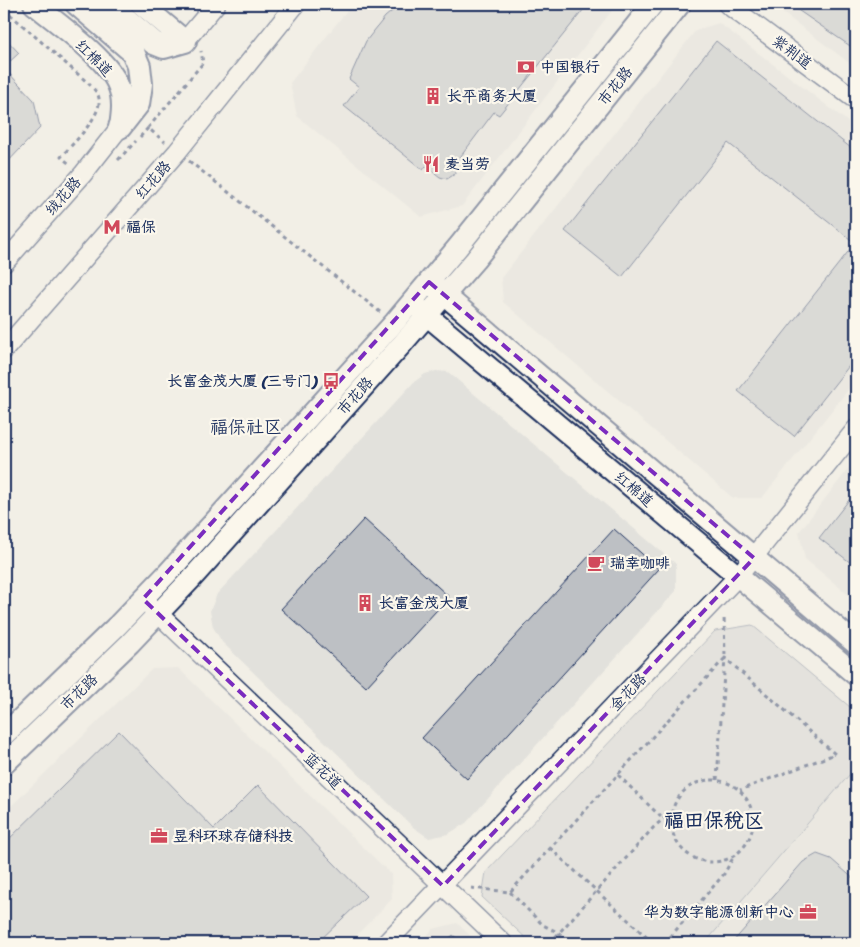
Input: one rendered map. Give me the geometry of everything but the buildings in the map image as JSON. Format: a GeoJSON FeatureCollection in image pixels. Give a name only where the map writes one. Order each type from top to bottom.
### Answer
{"type":"FeatureCollection","features":[{"type":"Feature","properties":{"kind":"main road","name":"红棉道"},"geometry":{"type":"LineString","coordinates":[[34,4],[109,69],[119,86],[123,104],[120,127]]}},
{"type":"Feature","properties":{"kind":"main road"},"geometry":{"type":"LineString","coordinates":[[77,4],[133,52],[139,66],[141,84],[138,104],[120,127]]}},
{"type":"Feature","properties":{"kind":"main road"},"geometry":{"type":"LineString","coordinates":[[108,4],[154,43],[164,47],[190,34]]}},
{"type":"Feature","properties":{"kind":"main road"},"geometry":{"type":"LineString","coordinates":[[141,4],[190,34]]}},
{"type":"Feature","properties":{"kind":"main road","name":"市花路"},"geometry":{"type":"LineString","coordinates":[[4,736],[143,599],[412,302],[653,4]]}},
{"type":"Feature","properties":{"kind":"main road","name":"市花路"},"geometry":{"type":"LineString","coordinates":[[4,764],[158,613],[427,316],[680,4]]}},
{"type":"Feature","properties":{"kind":"main road","name":"红棉道"},"geometry":{"type":"LineString","coordinates":[[429,282],[856,644]]}},
{"type":"Feature","properties":{"kind":"main road","name":"红棉道"},"geometry":{"type":"LineString","coordinates":[[412,302],[856,675]]}},
{"type":"Feature","properties":{"kind":"street"},"geometry":{"type":"LineString","coordinates":[[190,34],[216,4]]}},
{"type":"Feature","properties":{"kind":"street","name":"红花路"},"geometry":{"type":"LineString","coordinates":[[4,350],[177,152],[296,4]]}},
{"type":"Feature","properties":{"kind":"street","name":"紫荆道"},"geometry":{"type":"LineString","coordinates":[[728,4],[856,100]]}},
{"type":"Feature","properties":{"kind":"street","name":"绒花路"},"geometry":{"type":"LineString","coordinates":[[4,263],[83,174],[120,127]]}},
{"type":"Feature","properties":{"kind":"street","name":"金花路"},"geometry":{"type":"LineString","coordinates":[[386,943],[443,886],[739,575],[856,428]]}},
{"type":"Feature","properties":{"kind":"street","name":"蓝花道"},"geometry":{"type":"LineString","coordinates":[[143,599],[503,943]]}},
{"type":"Feature","properties":{"kind":"path"},"geometry":{"type":"LineString","coordinates":[[148,128],[203,63],[190,34]]}},
{"type":"Feature","properties":{"kind":"path"},"geometry":{"type":"LineString","coordinates":[[717,780],[725,658],[724,591]]}},
{"type":"Feature","properties":{"kind":"path"},"geometry":{"type":"LineString","coordinates":[[510,892],[725,658]]}},
{"type":"Feature","properties":{"kind":"path"},"geometry":{"type":"LineString","coordinates":[[725,658],[835,754],[740,790]]}},
{"type":"Feature","properties":{"kind":"path"},"geometry":{"type":"LineString","coordinates":[[618,775],[663,819]]}},
{"type":"Feature","properties":{"kind":"path"},"geometry":{"type":"LineString","coordinates":[[550,943],[671,812],[678,797],[690,786],[700,781],[717,780],[731,784],[747,798],[754,818],[749,840],[734,855],[724,874],[665,943]]}},
{"type":"Feature","properties":{"kind":"path"},"geometry":{"type":"LineString","coordinates":[[671,812],[672,833],[684,852],[703,861],[724,860],[734,855]]}},
{"type":"Feature","properties":{"kind":"path"},"geometry":{"type":"LineString","coordinates":[[550,848],[653,943]]}},
{"type":"Feature","properties":{"kind":"path"},"geometry":{"type":"LineString","coordinates":[[443,886],[510,892],[543,925],[559,933],[570,943]]}},
{"type":"Feature","properties":{"kind":"highlighted area"},"geometry":{"type":"Polygon","coordinates":[[[429,282],[754,558],[443,886],[143,599],[429,282]]]}},
{"type":"Feature","properties":{"kind":"shaded area"},"geometry":{"type":"Polygon","coordinates":[[[352,4],[617,4],[462,206],[421,217],[297,116],[290,83],[352,4]]]}},
{"type":"Feature","properties":{"kind":"shaded area"},"geometry":{"type":"Polygon","coordinates":[[[771,4],[856,4],[856,68],[771,4]]]}},
{"type":"Feature","properties":{"kind":"shaded area"},"geometry":{"type":"Polygon","coordinates":[[[719,23],[856,128],[856,380],[762,498],[733,498],[503,302],[501,278],[696,30],[719,23]]]}},
{"type":"Feature","properties":{"kind":"shaded area","name":"长富金茂大厦"},"geometry":{"type":"Polygon","coordinates":[[[436,371],[448,372],[676,564],[676,591],[466,823],[448,834],[429,838],[413,827],[222,642],[213,627],[210,611],[217,594],[414,382],[425,374],[436,371]]]}},
{"type":"Feature","properties":{"kind":"shaded area"},"geometry":{"type":"Polygon","coordinates":[[[856,459],[856,601],[805,559],[799,532],[856,459]]]}},
{"type":"Feature","properties":{"kind":"shaded area"},"geometry":{"type":"Polygon","coordinates":[[[752,625],[856,712],[856,767],[705,943],[531,943],[482,897],[486,872],[715,631],[752,625]]]}},
{"type":"Feature","properties":{"kind":"shaded area","name":"昱科环球存储科技"},"geometry":{"type":"Polygon","coordinates":[[[178,668],[391,874],[392,899],[349,943],[4,943],[4,813],[152,669],[178,668]]]}},
{"type":"Feature","properties":{"kind":"shaded area"},"geometry":{"type":"Polygon","coordinates":[[[856,767],[856,943],[705,943],[856,767]]]}},
{"type":"Feature","properties":{"kind":"shaded area"},"geometry":{"type":"Polygon","coordinates":[[[457,923],[478,943],[420,943],[433,929],[457,923]]]}},
{"type":"Feature","properties":{"kind":"place","name":"中国银行"},"geometry":{"type":"Point","coordinates":[526,67]}},
{"type":"Feature","properties":{"kind":"place","name":"长平商务大厦"},"geometry":{"type":"Point","coordinates":[433,96]}},
{"type":"Feature","properties":{"kind":"place","name":"麦当劳"},"geometry":{"type":"Point","coordinates":[431,164]}},
{"type":"Feature","properties":{"kind":"place","name":"福保"},"geometry":{"type":"Point","coordinates":[112,227]}},
{"type":"Feature","properties":{"kind":"place","name":"长富金茂大厦 (三号门)"},"geometry":{"type":"Point","coordinates":[331,381]}},
{"type":"Feature","properties":{"kind":"place","name":"瑞幸咖啡"},"geometry":{"type":"Point","coordinates":[596,563]}},
{"type":"Feature","properties":{"kind":"place","name":"长富金茂大厦"},"geometry":{"type":"Point","coordinates":[365,603]}},
{"type":"Feature","properties":{"kind":"place","name":"昱科环球存储科技"},"geometry":{"type":"Point","coordinates":[159,836]}},
{"type":"Feature","properties":{"kind":"place","name":"华为数字能源创新中心"},"geometry":{"type":"Point","coordinates":[808,912]}},
{"type":"Feature","properties":{"kind":"district","name":"福保社区"},"geometry":{"type":"Point","coordinates":[246,427]}},
{"type":"Feature","properties":{"kind":"district","name":"福田保税区"},"geometry":{"type":"Point","coordinates":[714,820]}}]}
